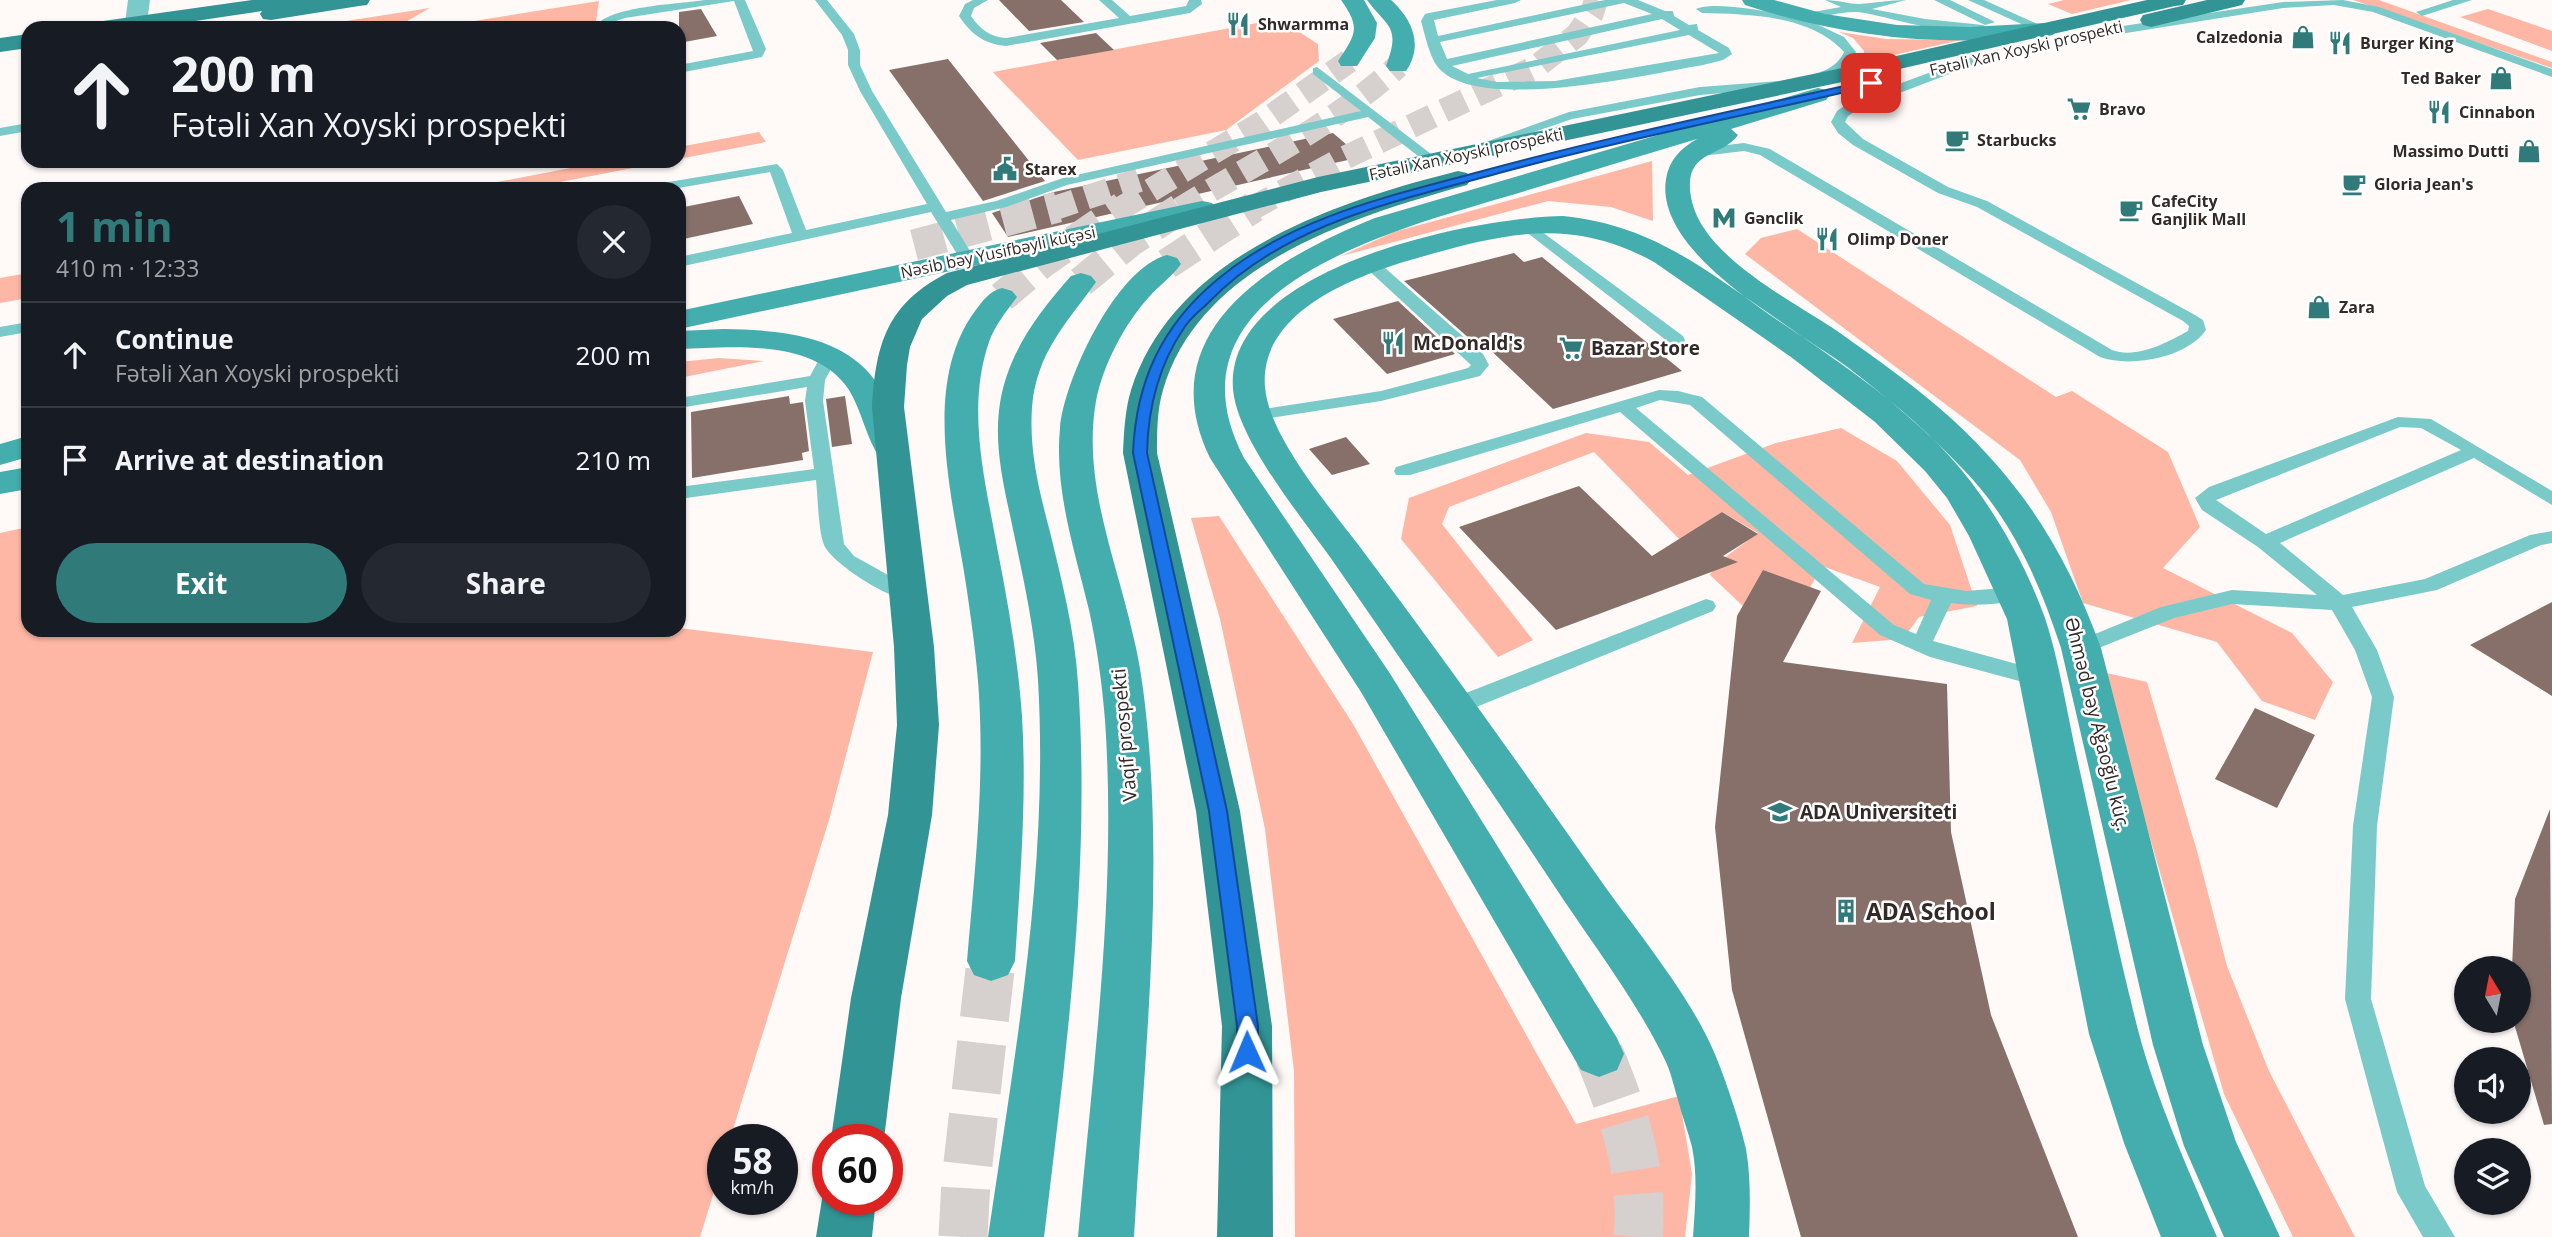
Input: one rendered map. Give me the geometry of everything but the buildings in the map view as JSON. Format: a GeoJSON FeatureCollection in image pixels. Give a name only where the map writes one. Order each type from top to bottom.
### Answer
{"type":"FeatureCollection","features":[{"type":"Feature","properties":{"kind":"main road"},"geometry":{"type":"LineString","coordinates":[[150,21],[297,0]]}},
{"type":"Feature","properties":{"kind":"main road"},"geometry":{"type":"LineString","coordinates":[[225,21],[359,0]]}},
{"type":"Feature","properties":{"kind":"main road"},"geometry":{"type":"LineString","coordinates":[[320,6],[374,0]]}},
{"type":"Feature","properties":{"kind":"main road","name":"Fətəli Xan Xoyski prospekti"},"geometry":{"type":"LineString","coordinates":[[1245,1237],[1247,1026],[1218,811],[1140,453],[1141,424],[1148,386],[1178,326],[1221,282],[1254,258],[1289,238],[1359,208],[1558,153],[2045,30],[2175,0]]}},
{"type":"Feature","properties":{"kind":"main road","name":"Fətəli Xan Xoyski prospekti"},"geometry":{"type":"LineString","coordinates":[[892,451],[888,407],[889,374],[894,347],[903,323],[918,302],[937,288],[991,269],[1318,185],[1443,158],[1978,59],[2234,0]]}},
{"type":"Feature","properties":{"kind":"main road"},"geometry":{"type":"LineString","coordinates":[[0,44],[21,41]]}},
{"type":"Feature","properties":{"kind":"main road"},"geometry":{"type":"LineString","coordinates":[[0,56],[21,53]]}},
{"type":"Feature","properties":{"kind":"main road"},"geometry":{"type":"LineString","coordinates":[[859,1124],[876,998],[910,815],[918,724],[908,595],[892,451]]}},
{"type":"Feature","properties":{"kind":"main road"},"geometry":{"type":"LineString","coordinates":[[844,1237],[847,1215]]}},
{"type":"Feature","properties":{"kind":"street"},"geometry":{"type":"LineString","coordinates":[[136,21],[139,0]]}},
{"type":"Feature","properties":{"kind":"street"},"geometry":{"type":"LineString","coordinates":[[1349,61],[1362,46],[1368,29],[1363,13],[1352,0]]}},
{"type":"Feature","properties":{"kind":"street"},"geometry":{"type":"LineString","coordinates":[[1378,0],[1397,20],[1405,34],[1405,49],[1398,66]]}},
{"type":"Feature","properties":{"kind":"street"},"geometry":{"type":"LineString","coordinates":[[1758,2],[1806,17],[1861,29],[1926,35],[2045,30]]}},
{"type":"Feature","properties":{"kind":"street"},"geometry":{"type":"LineString","coordinates":[[1691,153],[1811,89]]}},
{"type":"Feature","properties":{"kind":"street"},"geometry":{"type":"LineString","coordinates":[[1599,1055],[1375,682],[1227,458],[1211,418],[1209,373],[1227,328],[1241,312],[1279,277],[1325,249],[1385,224],[1811,89]]}},
{"type":"Feature","properties":{"kind":"street","name":"Əhməd bəy Ağaoğlu küç."},"geometry":{"type":"LineString","coordinates":[[1691,153],[1682,164],[1677,196],[1696,236],[1727,266],[1921,407],[2002,490],[2051,567],[2073,620],[2081,648],[2178,1045],[2211,1146],[2252,1237]]}},
{"type":"Feature","properties":{"kind":"street","name":"Nəsib bəy Yusifbəyli küçəsi"},"geometry":{"type":"LineString","coordinates":[[686,319],[1318,185]]}},
{"type":"Feature","properties":{"kind":"street"},"geometry":{"type":"LineString","coordinates":[[1721,1237],[1723,1204],[1719,1149],[1690,1056],[1653,993],[1456,706],[1292,478],[1250,398],[1249,376],[1257,350],[1278,319],[1292,304],[1317,287],[1371,264],[1468,236],[1526,225],[1576,225],[1630,239],[1667,258],[1849,388],[1920,448],[1960,491],[2004,568],[2026,620],[2114,1034],[2151,1143],[2189,1237]]}},
{"type":"Feature","properties":{"kind":"street"},"geometry":{"type":"LineString","coordinates":[[686,294],[914,245]]}},
{"type":"Feature","properties":{"kind":"street","name":"Vaqif prospekti"},"geometry":{"type":"LineString","coordinates":[[1106,1237],[1132,889],[1129,770],[1124,705],[1114,638],[1080,489],[1076,453],[1077,424],[1080,400],[1111,331],[1134,296],[1167,264]]}},
{"type":"Feature","properties":{"kind":"street"},"geometry":{"type":"LineString","coordinates":[[1016,1237],[1059,894],[1063,777],[1057,677],[1015,456],[1013,427],[1016,396],[1027,357],[1050,317],[1081,282]]}},
{"type":"Feature","properties":{"kind":"street"},"geometry":{"type":"LineString","coordinates":[[991,961],[1000,845],[1001,716],[990,615],[962,443],[961,415],[964,378],[979,328],[1002,298]]}},
{"type":"Feature","properties":{"kind":"street"},"geometry":{"type":"LineString","coordinates":[[686,340],[737,338],[786,342],[822,369],[843,365],[858,380],[892,451]]}},
{"type":"Feature","properties":{"kind":"street"},"geometry":{"type":"LineString","coordinates":[[0,456],[21,448]]}},
{"type":"Feature","properties":{"kind":"street"},"geometry":{"type":"LineString","coordinates":[[0,471],[21,466]]}},
{"type":"Feature","properties":{"kind":"street"},"geometry":{"type":"LineString","coordinates":[[0,483],[21,479]]}},
{"type":"Feature","properties":{"kind":"lane"},"geometry":{"type":"LineString","coordinates":[[607,21],[624,15],[729,0]]}},
{"type":"Feature","properties":{"kind":"lane"},"geometry":{"type":"LineString","coordinates":[[686,68],[758,54],[760,49],[739,0]]}},
{"type":"Feature","properties":{"kind":"lane"},"geometry":{"type":"LineString","coordinates":[[821,0],[848,34],[853,50],[853,65],[866,91],[967,259]]}},
{"type":"Feature","properties":{"kind":"lane"},"geometry":{"type":"LineString","coordinates":[[982,0],[970,6],[965,16],[983,37],[992,42],[1006,42],[1190,9],[1196,4],[1195,0]]}},
{"type":"Feature","properties":{"kind":"lane"},"geometry":{"type":"LineString","coordinates":[[1105,0],[1128,20]]}},
{"type":"Feature","properties":{"kind":"lane"},"geometry":{"type":"LineString","coordinates":[[1515,0],[1429,17],[1427,21],[1442,64],[1461,78],[1493,84],[1556,84],[1726,54],[1664,15],[1628,0]]}},
{"type":"Feature","properties":{"kind":"lane"},"geometry":{"type":"LineString","coordinates":[[1434,40],[1621,0]]}},
{"type":"Feature","properties":{"kind":"lane"},"geometry":{"type":"LineString","coordinates":[[1831,0],[1891,18],[1948,26],[2045,30]]}},
{"type":"Feature","properties":{"kind":"lane"},"geometry":{"type":"LineString","coordinates":[[1940,0],[2005,29]]}},
{"type":"Feature","properties":{"kind":"lane"},"geometry":{"type":"LineString","coordinates":[[1975,0],[2045,30]]}},
{"type":"Feature","properties":{"kind":"lane"},"geometry":{"type":"LineString","coordinates":[[2389,0],[2552,59]]}},
{"type":"Feature","properties":{"kind":"lane"},"geometry":{"type":"LineString","coordinates":[[2422,12],[2466,0]]}},
{"type":"Feature","properties":{"kind":"lane"},"geometry":{"type":"LineString","coordinates":[[1806,17],[1897,1],[1948,26]]}},
{"type":"Feature","properties":{"kind":"lane"},"geometry":{"type":"LineString","coordinates":[[1442,64],[1705,6],[1758,2]]}},
{"type":"Feature","properties":{"kind":"lane"},"geometry":{"type":"LineString","coordinates":[[2076,37],[2311,2],[2357,5],[2407,20],[2552,73]]}},
{"type":"Feature","properties":{"kind":"lane"},"geometry":{"type":"LineString","coordinates":[[1692,31],[1705,6]]}},
{"type":"Feature","properties":{"kind":"lane"},"geometry":{"type":"LineString","coordinates":[[1705,6],[1765,13],[1818,28],[1837,37],[1850,52],[1843,66],[1811,89]]}},
{"type":"Feature","properties":{"kind":"lane"},"geometry":{"type":"LineString","coordinates":[[2407,20],[2434,40],[2552,83]]}},
{"type":"Feature","properties":{"kind":"lane"},"geometry":{"type":"LineString","coordinates":[[1461,78],[1692,31]]}},
{"type":"Feature","properties":{"kind":"lane"},"geometry":{"type":"LineString","coordinates":[[1691,153],[1729,147],[1754,148],[1765,152],[2094,349],[2111,356],[2126,358],[2141,355],[2194,335],[2198,330],[2197,324],[2189,318],[1982,204],[1942,190],[1858,142],[1843,131],[1838,122],[1842,114],[1854,105],[1978,59]]}},
{"type":"Feature","properties":{"kind":"lane"},"geometry":{"type":"LineString","coordinates":[[1317,71],[1370,113],[1443,158]]}},
{"type":"Feature","properties":{"kind":"lane"},"geometry":{"type":"LineString","coordinates":[[686,261],[801,236],[1001,204],[1063,182],[1370,113]]}},
{"type":"Feature","properties":{"kind":"lane"},"geometry":{"type":"LineString","coordinates":[[0,132],[21,128]]}},
{"type":"Feature","properties":{"kind":"lane"},"geometry":{"type":"LineString","coordinates":[[686,182],[772,167],[776,170],[801,236]]}},
{"type":"Feature","properties":{"kind":"lane"},"geometry":{"type":"LineString","coordinates":[[1526,225],[1677,340]]}},
{"type":"Feature","properties":{"kind":"lane"},"geometry":{"type":"LineString","coordinates":[[1257,415],[1410,390],[1474,372],[1480,365],[1477,358],[1371,264]]}},
{"type":"Feature","properties":{"kind":"lane"},"geometry":{"type":"LineString","coordinates":[[0,332],[21,328]]}},
{"type":"Feature","properties":{"kind":"lane"},"geometry":{"type":"LineString","coordinates":[[686,401],[822,369],[814,401],[834,545],[847,561],[908,595]]}},
{"type":"Feature","properties":{"kind":"lane"},"geometry":{"type":"LineString","coordinates":[[1403,471],[1659,396],[1678,396],[1696,401],[1917,589],[1943,597],[1981,598],[2015,594]]}},
{"type":"Feature","properties":{"kind":"lane"},"geometry":{"type":"LineString","coordinates":[[1623,406],[1888,631],[1921,646],[2038,678]]}},
{"type":"Feature","properties":{"kind":"lane"},"geometry":{"type":"LineString","coordinates":[[2440,1237],[2412,1192],[2358,999],[2365,826],[2383,697],[2366,650],[2339,603],[2305,572],[2265,542],[2209,506],[2205,498],[2216,491],[2398,422],[2425,423],[2552,499]]}},
{"type":"Feature","properties":{"kind":"lane"},"geometry":{"type":"LineString","coordinates":[[2265,542],[2475,452]]}},
{"type":"Feature","properties":{"kind":"lane"},"geometry":{"type":"LineString","coordinates":[[686,492],[824,473]]}},
{"type":"Feature","properties":{"kind":"lane"},"geometry":{"type":"LineString","coordinates":[[2081,648],[2168,612],[2232,597],[2339,603],[2430,584],[2537,539],[2552,537]]}},
{"type":"Feature","properties":{"kind":"lane"},"geometry":{"type":"LineString","coordinates":[[1921,646],[1943,597]]}},
{"type":"Feature","properties":{"kind":"lane"},"geometry":{"type":"LineString","coordinates":[[1456,706],[1706,606]]}},
{"type":"Feature","properties":{"kind":"shaded area"},"geometry":{"type":"Polygon","coordinates":[[[2064,0],[2131,0],[2072,14],[2048,4],[2064,0]]]}},
{"type":"Feature","properties":{"kind":"shaded area"},"geometry":{"type":"Polygon","coordinates":[[[2353,0],[2379,0],[2552,62],[2552,68],[2353,0]]]}},
{"type":"Feature","properties":{"kind":"shaded area"},"geometry":{"type":"Polygon","coordinates":[[[599,1],[596,21],[474,21],[599,1]]]}},
{"type":"Feature","properties":{"kind":"shaded area"},"geometry":{"type":"Polygon","coordinates":[[[430,8],[407,21],[346,21],[430,8]]]}},
{"type":"Feature","properties":{"kind":"shaded area"},"geometry":{"type":"Polygon","coordinates":[[[2488,9],[2552,31],[2552,51],[2460,17],[2488,9]]]}},
{"type":"Feature","properties":{"kind":"shaded area"},"geometry":{"type":"Polygon","coordinates":[[[1279,19],[1318,44],[1319,61],[1226,130],[1078,160],[993,72],[1279,19]]]}},
{"type":"Feature","properties":{"kind":"shaded area"},"geometry":{"type":"Polygon","coordinates":[[[1839,32],[1887,39],[1961,40],[1862,62],[1864,51],[1853,38],[1839,32]]]}},
{"type":"Feature","properties":{"kind":"shaded area"},"geometry":{"type":"Polygon","coordinates":[[[759,132],[766,142],[686,158],[686,146],[759,132]]]}},
{"type":"Feature","properties":{"kind":"shaded area"},"geometry":{"type":"Polygon","coordinates":[[[1652,161],[1653,221],[1611,207],[1548,201],[1341,256],[1394,232],[1652,161]]]}},
{"type":"Feature","properties":{"kind":"shaded area"},"geometry":{"type":"Polygon","coordinates":[[[570,168],[633,168],[560,182],[498,182],[570,168]]]}},
{"type":"Feature","properties":{"kind":"shaded area"},"geometry":{"type":"Polygon","coordinates":[[[1797,229],[2056,397],[2072,391],[2168,452],[2200,527],[2163,568],[2292,633],[2333,682],[2315,720],[2262,701],[2217,642],[2083,603],[2051,512],[2020,460],[1745,254],[1761,238],[1797,229]]]}},
{"type":"Feature","properties":{"kind":"shaded area"},"geometry":{"type":"Polygon","coordinates":[[[21,274],[21,299],[0,303],[0,278],[21,274]]]}},
{"type":"Feature","properties":{"kind":"shaded area"},"geometry":{"type":"Polygon","coordinates":[[[719,358],[764,361],[686,377],[686,361],[719,358]]]}},
{"type":"Feature","properties":{"kind":"shaded area"},"geometry":{"type":"Polygon","coordinates":[[[1841,428],[1897,461],[1950,525],[1977,606],[1919,617],[1903,639],[1852,643],[1880,587],[1822,566],[1792,620],[1761,623],[1710,575],[1716,564],[1758,533],[1722,512],[1681,541],[1594,452],[1449,507],[1442,524],[1533,640],[1498,657],[1401,539],[1409,498],[1586,433],[1649,442],[1688,475],[1776,443],[1841,428]]]}},
{"type":"Feature","properties":{"kind":"shaded area"},"geometry":{"type":"Polygon","coordinates":[[[1219,516],[1353,724],[1576,1124],[1679,1096],[1692,1174],[1685,1237],[1295,1237],[1294,1071],[1265,829],[1220,619],[1191,518],[1219,516]]]}},
{"type":"Feature","properties":{"kind":"shaded area"},"geometry":{"type":"Polygon","coordinates":[[[21,528],[21,637],[686,637],[686,629],[873,652],[829,820],[735,1124],[707,1124],[707,1214],[700,1237],[0,1237],[0,533],[21,528]]]}},
{"type":"Feature","properties":{"kind":"shaded area"},"geometry":{"type":"Polygon","coordinates":[[[2102,672],[2147,682],[2197,851],[2227,966],[2269,1071],[2355,1237],[2293,1237],[2224,1094],[2102,672]]]}},
{"type":"Feature","properties":{"kind":"tunnel"},"geometry":{"type":"LineString","coordinates":[[1251,209],[1340,160],[1536,67],[1577,35],[1592,13],[1596,0]]}},
{"type":"Feature","properties":{"kind":"tunnel"},"geometry":{"type":"LineString","coordinates":[[1121,208],[1263,122],[1349,61]]}},
{"type":"Feature","properties":{"kind":"tunnel"},"geometry":{"type":"LineString","coordinates":[[1180,209],[1320,125],[1398,66]]}},
{"type":"Feature","properties":{"kind":"tunnel"},"geometry":{"type":"LineString","coordinates":[[1058,207],[1139,180]]}},
{"type":"Feature","properties":{"kind":"tunnel"},"geometry":{"type":"LineString","coordinates":[[914,245],[1058,207]]}},
{"type":"Feature","properties":{"kind":"tunnel"},"geometry":{"type":"LineString","coordinates":[[1052,209],[1058,207]]}},
{"type":"Feature","properties":{"kind":"tunnel"},"geometry":{"type":"LineString","coordinates":[[1081,282],[1131,241],[1183,207]]}},
{"type":"Feature","properties":{"kind":"tunnel"},"geometry":{"type":"LineString","coordinates":[[1167,264],[1254,207]]}},
{"type":"Feature","properties":{"kind":"tunnel"},"geometry":{"type":"LineString","coordinates":[[1002,297],[1042,263],[1121,208]]}},
{"type":"Feature","properties":{"kind":"tunnel"},"geometry":{"type":"LineString","coordinates":[[963,1237],[966,1181],[991,961]]}},
{"type":"Feature","properties":{"kind":"tunnel"},"geometry":{"type":"LineString","coordinates":[[1599,1054],[1624,1121],[1635,1166],[1638,1237]]}},
{"type":"Feature","properties":{"kind":"place","name":"Shwarmma"},"geometry":{"type":"Point","coordinates":[1238,24]}},
{"type":"Feature","properties":{"kind":"place","name":"Calzedonia"},"geometry":{"type":"Point","coordinates":[2303,37]}},
{"type":"Feature","properties":{"kind":"place","name":"Burger King"},"geometry":{"type":"Point","coordinates":[2340,43]}},
{"type":"Feature","properties":{"kind":"place","name":"Ted Baker"},"geometry":{"type":"Point","coordinates":[2501,78]}},
{"type":"Feature","properties":{"kind":"place","name":"Bravo"},"geometry":{"type":"Point","coordinates":[2079,109]}},
{"type":"Feature","properties":{"kind":"place","name":"Cinnabon"},"geometry":{"type":"Point","coordinates":[2439,112]}},
{"type":"Feature","properties":{"kind":"place","name":"Starbucks"},"geometry":{"type":"Point","coordinates":[1957,140]}},
{"type":"Feature","properties":{"kind":"place","name":"Massimo Dutti"},"geometry":{"type":"Point","coordinates":[2529,151]}},
{"type":"Feature","properties":{"kind":"place","name":"Starex"},"geometry":{"type":"Point","coordinates":[1005,169]}},
{"type":"Feature","properties":{"kind":"place","name":"Gloria Jean's"},"geometry":{"type":"Point","coordinates":[2354,184]}},
{"type":"Feature","properties":{"kind":"place","name":"CafeCity Ganjlik Mall"},"geometry":{"type":"Point","coordinates":[2131,210]}},
{"type":"Feature","properties":{"kind":"place","name":"Gənclik"},"geometry":{"type":"Point","coordinates":[1724,218]}},
{"type":"Feature","properties":{"kind":"place","name":"Olimp Doner"},"geometry":{"type":"Point","coordinates":[1827,239]}},
{"type":"Feature","properties":{"kind":"place","name":"Zara"},"geometry":{"type":"Point","coordinates":[2319,307]}},
{"type":"Feature","properties":{"kind":"place","name":"McDonald's"},"geometry":{"type":"Point","coordinates":[1393,343]}},
{"type":"Feature","properties":{"kind":"place","name":"Bazar Store"},"geometry":{"type":"Point","coordinates":[1571,348]}},
{"type":"Feature","properties":{"kind":"place","name":"ADA Universiteti"},"geometry":{"type":"Point","coordinates":[1780,812]}},
{"type":"Feature","properties":{"kind":"place","name":"ADA School"},"geometry":{"type":"Point","coordinates":[1846,911]}},
{"type":"Feature","properties":{"kind":"route"},"geometry":{"type":"LineString","coordinates":[[1247,1052],[1247,1026],[1218,811],[1140,453],[1141,424],[1148,386],[1178,326],[1221,282],[1254,258],[1289,238],[1359,208],[1427,187],[1558,153],[1871,83]]}}]}
